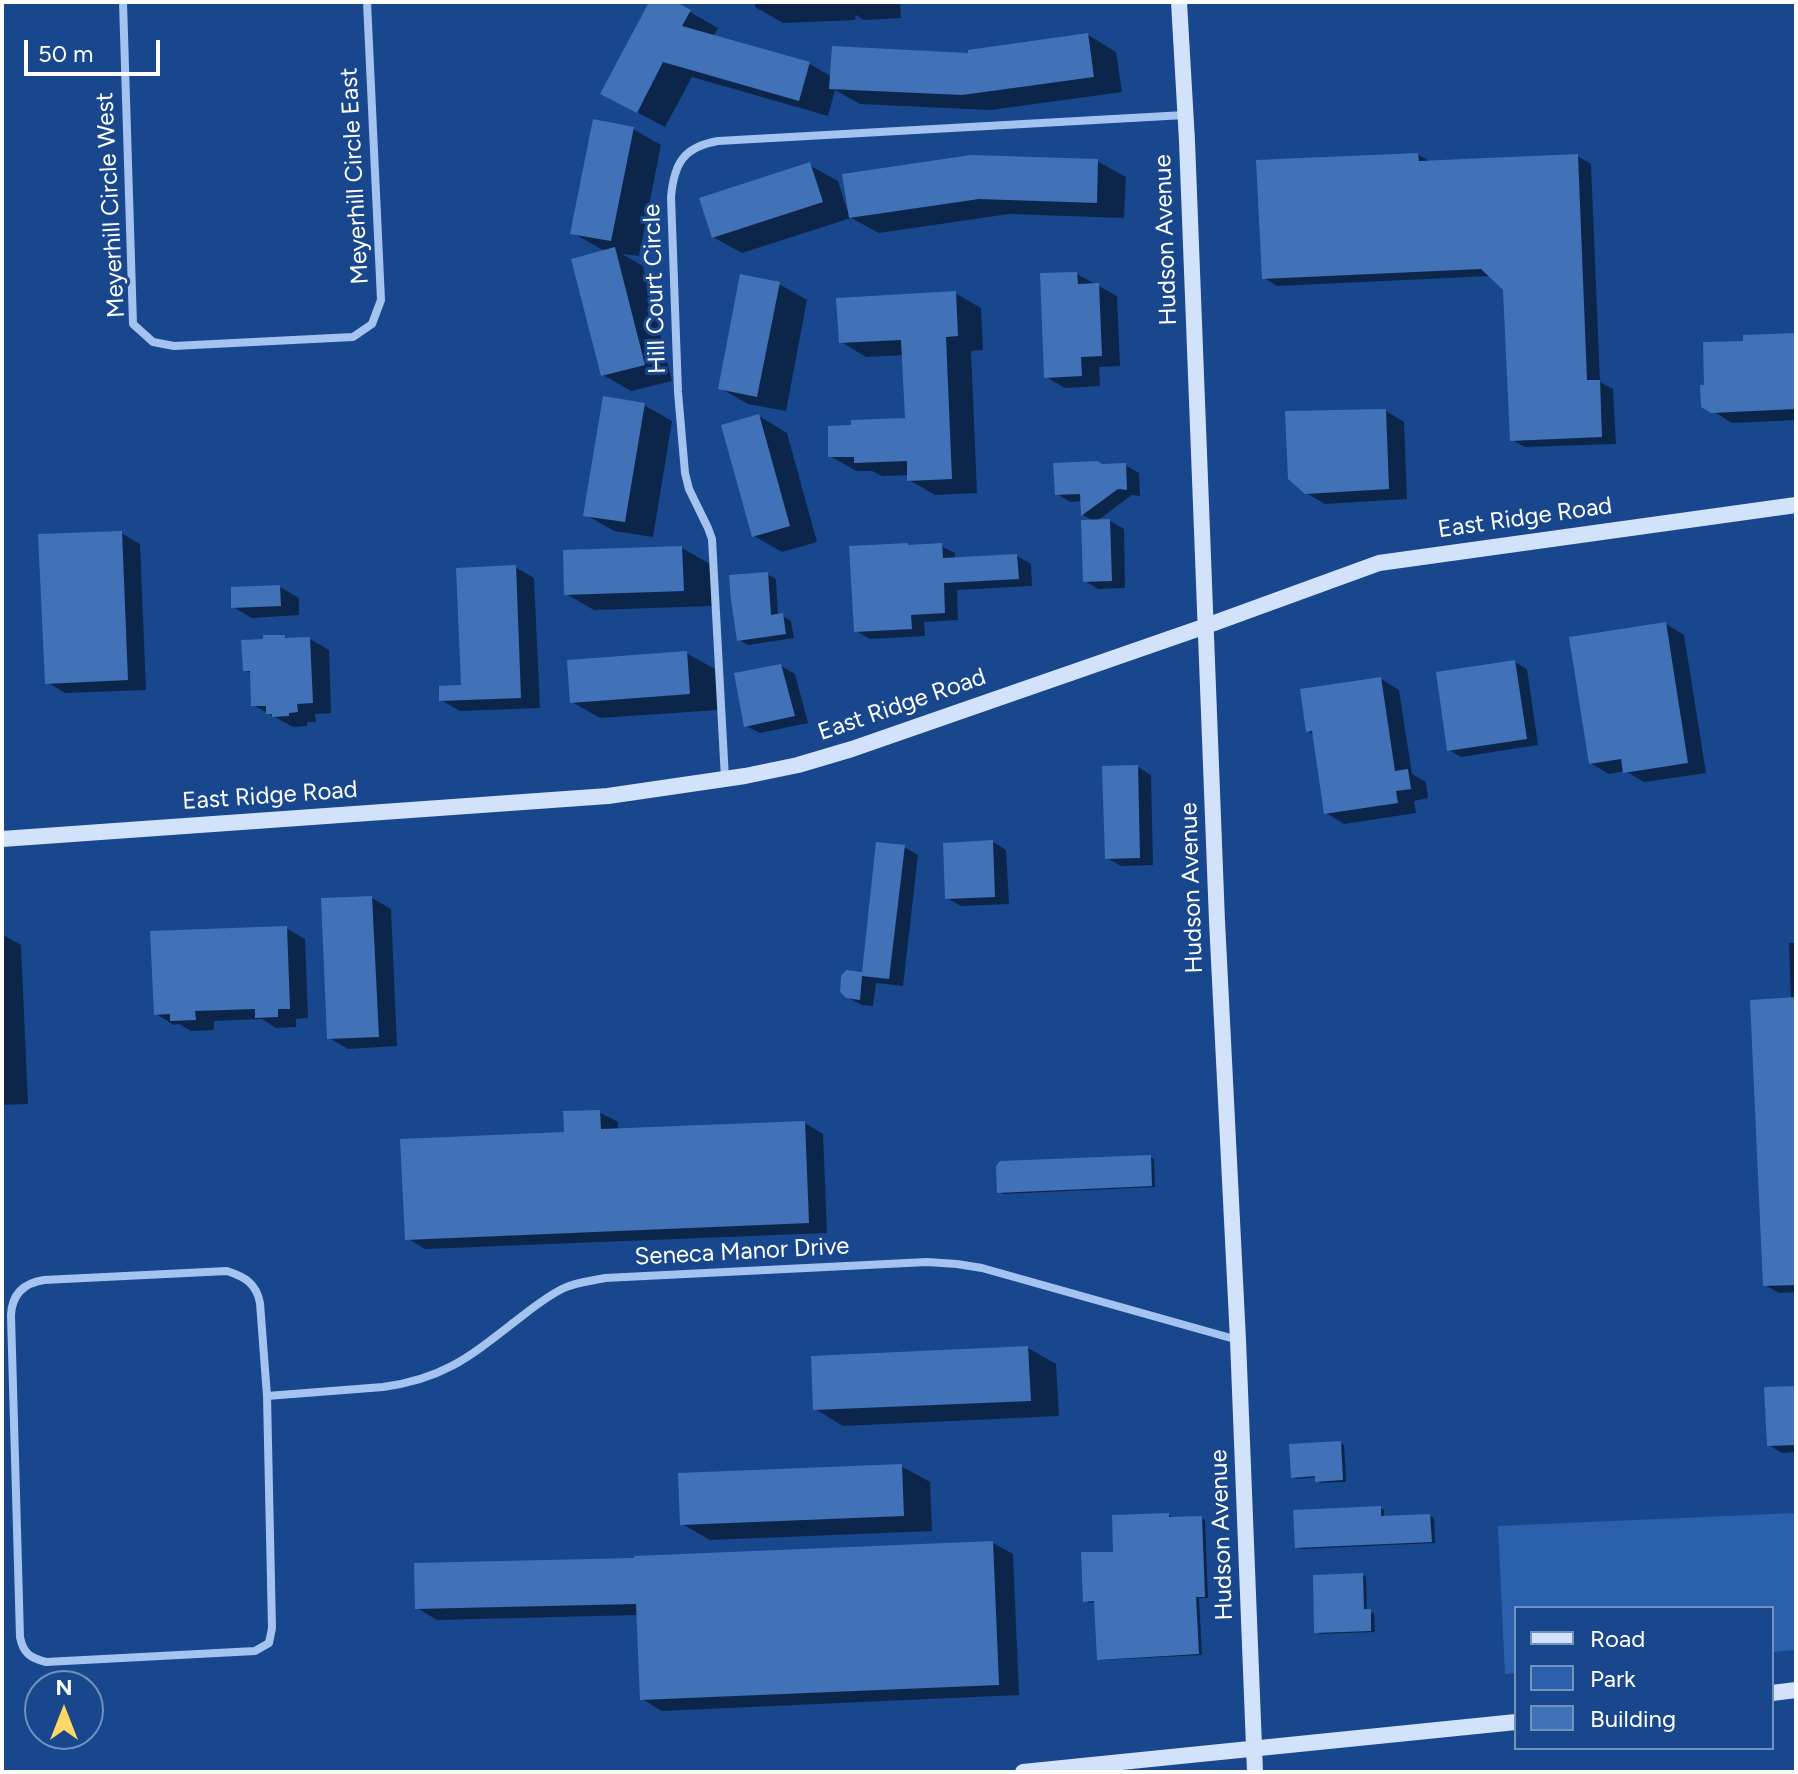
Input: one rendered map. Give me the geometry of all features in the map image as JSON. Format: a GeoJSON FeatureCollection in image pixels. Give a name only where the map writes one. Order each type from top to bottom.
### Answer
{"type":"FeatureCollection","features":[{"type":"Feature","properties":{"kind":"main road","name":"Hudson Avenue"},"geometry":{"type":"LineString","coordinates":[[1179,2],[1255,1772]]}},
{"type":"Feature","properties":{"kind":"main road","name":"East Ridge Road"},"geometry":{"type":"LineString","coordinates":[[2,839],[608,796],[725,780],[798,765],[852,749],[1379,563],[1796,505]]}},
{"type":"Feature","properties":{"kind":"main road"},"geometry":{"type":"LineString","coordinates":[[1774,1693],[1796,1690]]}},
{"type":"Feature","properties":{"kind":"main road"},"geometry":{"type":"LineString","coordinates":[[1023,1772],[1514,1722]]}},
{"type":"Feature","properties":{"kind":"street","name":"Meyerhill Circle West"},"geometry":{"type":"LineString","coordinates":[[123,2],[133,324],[153,342],[174,346],[353,337]]}},
{"type":"Feature","properties":{"kind":"street","name":"Meyerhill Circle East"},"geometry":{"type":"LineString","coordinates":[[353,337],[372,324],[381,300],[367,2]]}},
{"type":"Feature","properties":{"kind":"street","name":"Hill Court Circle"},"geometry":{"type":"LineString","coordinates":[[725,780],[712,539],[685,473],[678,392],[671,197],[673,174],[681,160],[702,145],[718,141],[1186,115]]}},
{"type":"Feature","properties":{"kind":"street","name":"Seneca Manor Drive"},"geometry":{"type":"LineString","coordinates":[[267,1396],[401,1385],[430,1377],[470,1357],[538,1303],[562,1289],[605,1278],[927,1262],[957,1264],[982,1268],[1238,1340]]}},
{"type":"Feature","properties":{"kind":"street"},"geometry":{"type":"LineString","coordinates":[[227,1271],[241,1275],[255,1288],[260,1303],[267,1396],[272,1628],[269,1643],[255,1651],[46,1662],[27,1654],[20,1637],[12,1306],[22,1288],[44,1280],[227,1271]]}},
{"type":"Feature","properties":{"kind":"street"},"geometry":{"type":"LineString","coordinates":[[2,1419],[14,1419]]}},
{"type":"Feature","properties":{"kind":"green space"},"geometry":{"type":"Polygon","coordinates":[[[1796,1513],[1796,1650],[1774,1652],[1774,1606],[1514,1606],[1514,1673],[1505,1674],[1498,1526],[1796,1513]]]}},
{"type":"Feature","properties":{"kind":"building"},"geometry":{"type":"Polygon","coordinates":[[[649,2],[676,2],[691,10],[682,26],[810,62],[799,101],[663,62],[637,113],[600,94],[649,2]]]}},
{"type":"Feature","properties":{"kind":"building"},"geometry":{"type":"Polygon","coordinates":[[[1088,33],[1094,77],[962,95],[829,89],[832,46],[968,53],[968,50],[1088,33]]]}},
{"type":"Feature","properties":{"kind":"building"},"geometry":{"type":"Polygon","coordinates":[[[593,119],[634,127],[611,241],[570,234],[593,119]]]}},
{"type":"Feature","properties":{"kind":"building"},"geometry":{"type":"Polygon","coordinates":[[[1418,153],[1419,161],[1578,154],[1587,380],[1600,380],[1602,437],[1510,441],[1503,290],[1481,269],[1262,279],[1256,160],[1418,153]]]}},
{"type":"Feature","properties":{"kind":"building"},"geometry":{"type":"Polygon","coordinates":[[[971,155],[1098,159],[1097,203],[979,199],[849,218],[842,174],[971,155]]]}},
{"type":"Feature","properties":{"kind":"building"},"geometry":{"type":"Polygon","coordinates":[[[810,162],[823,202],[712,238],[699,198],[810,162]]]}},
{"type":"Feature","properties":{"kind":"building"},"geometry":{"type":"Polygon","coordinates":[[[615,247],[645,365],[601,376],[571,259],[615,247]]]}},
{"type":"Feature","properties":{"kind":"building"},"geometry":{"type":"Polygon","coordinates":[[[1077,272],[1078,284],[1099,283],[1102,356],[1081,357],[1082,376],[1044,378],[1040,273],[1077,272]]]}},
{"type":"Feature","properties":{"kind":"building"},"geometry":{"type":"Polygon","coordinates":[[[740,274],[780,282],[757,397],[718,389],[740,274]]]}},
{"type":"Feature","properties":{"kind":"building"},"geometry":{"type":"Polygon","coordinates":[[[956,291],[958,336],[946,337],[952,479],[907,481],[907,461],[854,463],[854,457],[828,457],[828,426],[851,425],[851,420],[905,418],[901,340],[839,343],[836,298],[956,291]]]}},
{"type":"Feature","properties":{"kind":"building"},"geometry":{"type":"Polygon","coordinates":[[[1796,333],[1796,409],[1711,413],[1701,407],[1703,342],[1743,341],[1743,335],[1796,333]]]}},
{"type":"Feature","properties":{"kind":"building"},"geometry":{"type":"Polygon","coordinates":[[[603,396],[645,403],[625,522],[583,516],[603,396]]]}},
{"type":"Feature","properties":{"kind":"building"},"geometry":{"type":"Polygon","coordinates":[[[1386,409],[1389,489],[1305,494],[1288,479],[1285,411],[1386,409]]]}},
{"type":"Feature","properties":{"kind":"building"},"geometry":{"type":"Polygon","coordinates":[[[759,414],[790,526],[752,537],[721,425],[759,414]]]}},
{"type":"Feature","properties":{"kind":"building"},"geometry":{"type":"Polygon","coordinates":[[[1098,461],[1102,464],[1126,463],[1127,490],[1118,489],[1081,516],[1080,494],[1055,495],[1053,463],[1098,461]]]}},
{"type":"Feature","properties":{"kind":"building"},"geometry":{"type":"Polygon","coordinates":[[[1110,519],[1112,581],[1083,582],[1081,520],[1110,519]]]}},
{"type":"Feature","properties":{"kind":"building"},"geometry":{"type":"Polygon","coordinates":[[[122,531],[128,680],[45,684],[38,534],[122,531]]]}},
{"type":"Feature","properties":{"kind":"building"},"geometry":{"type":"Polygon","coordinates":[[[942,543],[943,558],[1017,554],[1019,579],[944,583],[945,613],[911,615],[912,629],[854,632],[849,546],[942,543]]]}},
{"type":"Feature","properties":{"kind":"building"},"geometry":{"type":"Polygon","coordinates":[[[682,546],[684,591],[564,595],[563,550],[682,546]]]}},
{"type":"Feature","properties":{"kind":"building"},"geometry":{"type":"Polygon","coordinates":[[[516,565],[521,698],[439,701],[439,686],[461,685],[456,568],[516,565]]]}},
{"type":"Feature","properties":{"kind":"building"},"geometry":{"type":"Polygon","coordinates":[[[768,572],[771,615],[783,613],[786,634],[737,641],[729,575],[768,572]]]}},
{"type":"Feature","properties":{"kind":"building"},"geometry":{"type":"Polygon","coordinates":[[[280,585],[281,606],[231,608],[231,587],[280,585]]]}},
{"type":"Feature","properties":{"kind":"building"},"geometry":{"type":"Polygon","coordinates":[[[1666,622],[1688,763],[1623,773],[1621,759],[1589,764],[1569,637],[1666,622]]]}},
{"type":"Feature","properties":{"kind":"building"},"geometry":{"type":"Polygon","coordinates":[[[263,635],[310,637],[313,703],[297,704],[298,712],[289,713],[289,716],[272,717],[272,714],[266,714],[266,706],[251,706],[250,671],[243,671],[241,640],[263,639],[263,635]]]}},
{"type":"Feature","properties":{"kind":"building"},"geometry":{"type":"Polygon","coordinates":[[[687,651],[690,694],[570,703],[567,660],[687,651]]]}},
{"type":"Feature","properties":{"kind":"building"},"geometry":{"type":"Polygon","coordinates":[[[1515,660],[1527,739],[1447,751],[1436,672],[1515,660]]]}},
{"type":"Feature","properties":{"kind":"building"},"geometry":{"type":"Polygon","coordinates":[[[781,664],[795,716],[744,727],[734,673],[781,664]]]}},
{"type":"Feature","properties":{"kind":"building"},"geometry":{"type":"Polygon","coordinates":[[[1381,677],[1395,771],[1408,769],[1411,789],[1396,791],[1398,803],[1324,814],[1312,731],[1306,732],[1300,689],[1381,677]]]}},
{"type":"Feature","properties":{"kind":"building"},"geometry":{"type":"Polygon","coordinates":[[[1138,765],[1140,858],[1105,859],[1102,766],[1138,765]]]}},
{"type":"Feature","properties":{"kind":"building"},"geometry":{"type":"Polygon","coordinates":[[[993,840],[995,897],[945,899],[943,843],[993,840]]]}},
{"type":"Feature","properties":{"kind":"building"},"geometry":{"type":"Polygon","coordinates":[[[876,842],[905,845],[889,979],[862,976],[860,1000],[846,998],[840,992],[841,976],[846,970],[862,972],[876,842]]]}},
{"type":"Feature","properties":{"kind":"building"},"geometry":{"type":"Polygon","coordinates":[[[372,896],[379,1037],[327,1039],[321,898],[372,896]]]}},
{"type":"Feature","properties":{"kind":"building"},"geometry":{"type":"Polygon","coordinates":[[[287,926],[290,1009],[278,1009],[278,1017],[255,1018],[255,1009],[195,1011],[196,1020],[170,1021],[170,1014],[154,1015],[150,931],[287,926]]]}},
{"type":"Feature","properties":{"kind":"building"},"geometry":{"type":"Polygon","coordinates":[[[1796,997],[1796,1285],[1763,1286],[1750,1000],[1796,997]]]}},
{"type":"Feature","properties":{"kind":"building"},"geometry":{"type":"Polygon","coordinates":[[[600,1110],[601,1129],[805,1121],[809,1223],[405,1240],[400,1139],[564,1132],[563,1111],[600,1110]]]}},
{"type":"Feature","properties":{"kind":"building"},"geometry":{"type":"Polygon","coordinates":[[[1151,1155],[1152,1186],[997,1193],[996,1166],[1000,1161],[1151,1155]]]}},
{"type":"Feature","properties":{"kind":"building"},"geometry":{"type":"Polygon","coordinates":[[[1028,1346],[1031,1401],[813,1410],[811,1356],[1028,1346]]]}},
{"type":"Feature","properties":{"kind":"building"},"geometry":{"type":"Polygon","coordinates":[[[1796,1386],[1796,1445],[1767,1446],[1764,1387],[1796,1386]]]}},
{"type":"Feature","properties":{"kind":"building"},"geometry":{"type":"Polygon","coordinates":[[[1341,1441],[1343,1480],[1315,1482],[1315,1476],[1291,1478],[1289,1444],[1341,1441]]]}},
{"type":"Feature","properties":{"kind":"building"},"geometry":{"type":"Polygon","coordinates":[[[902,1464],[904,1516],[680,1525],[678,1473],[902,1464]]]}},
{"type":"Feature","properties":{"kind":"building"},"geometry":{"type":"Polygon","coordinates":[[[1381,1506],[1381,1516],[1430,1514],[1432,1542],[1295,1548],[1293,1510],[1381,1506]]]}},
{"type":"Feature","properties":{"kind":"building"},"geometry":{"type":"Polygon","coordinates":[[[1169,1513],[1169,1517],[1202,1516],[1205,1597],[1196,1597],[1199,1654],[1097,1660],[1094,1601],[1083,1602],[1081,1552],[1113,1552],[1112,1515],[1169,1513]]]}},
{"type":"Feature","properties":{"kind":"building"},"geometry":{"type":"Polygon","coordinates":[[[993,1541],[999,1685],[640,1700],[636,1604],[415,1609],[414,1563],[634,1558],[993,1541]]]}},
{"type":"Feature","properties":{"kind":"building"},"geometry":{"type":"Polygon","coordinates":[[[1363,1573],[1364,1609],[1371,1609],[1371,1631],[1314,1633],[1313,1575],[1363,1573]]]}}]}
